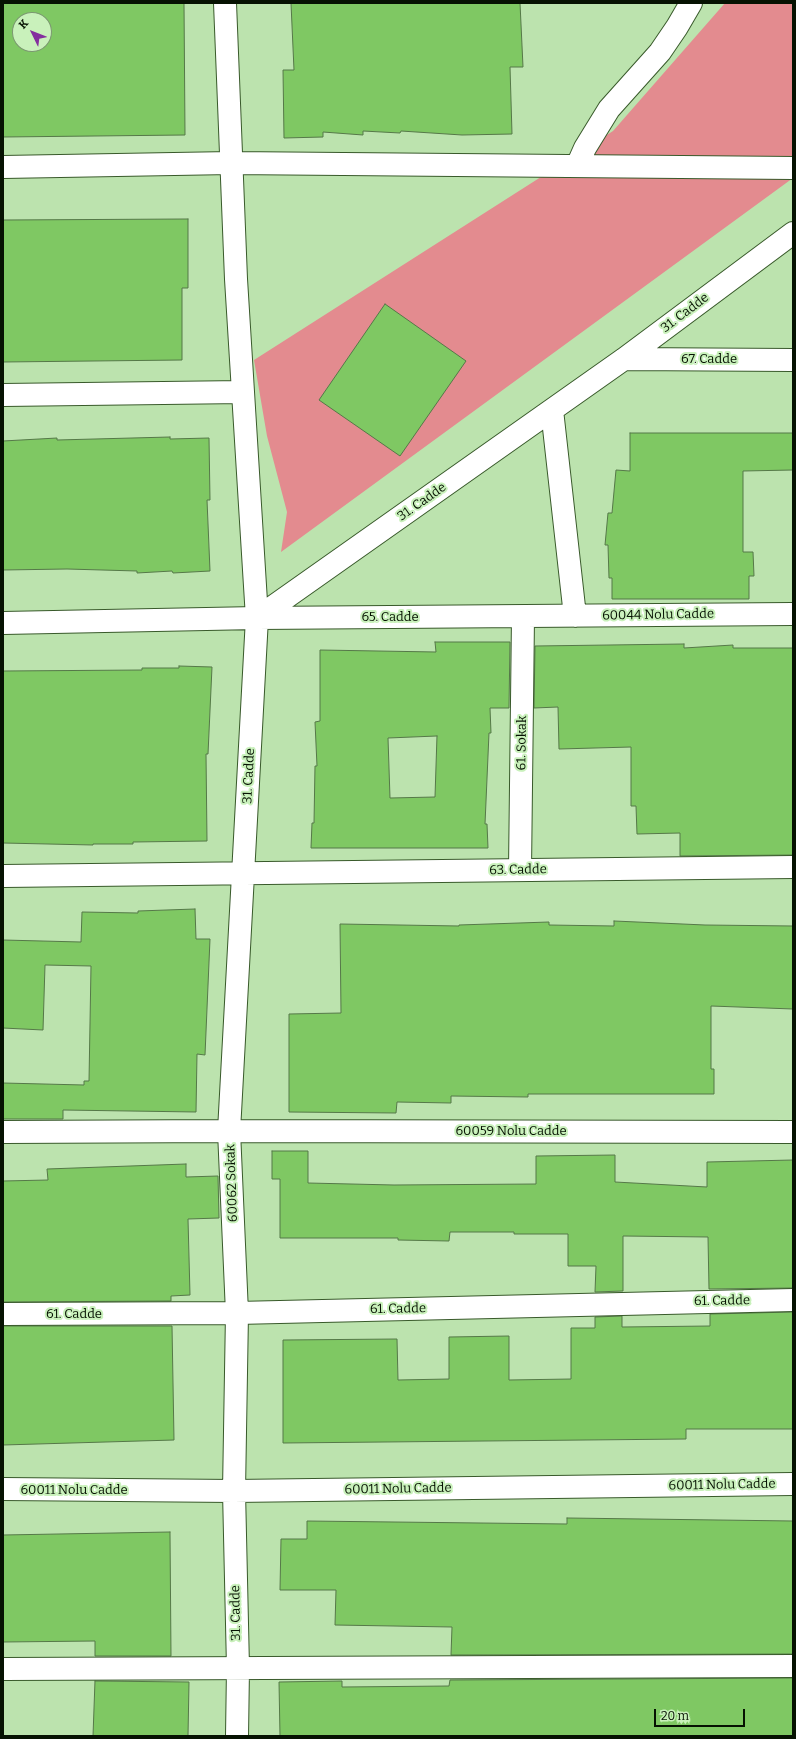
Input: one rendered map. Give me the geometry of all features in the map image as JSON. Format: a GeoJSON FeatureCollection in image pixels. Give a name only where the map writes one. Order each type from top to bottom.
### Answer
{"type":"FeatureCollection","features":[{"type":"Feature","properties":{"kind":"street"},"geometry":{"type":"LineString","coordinates":[[225,3],[236,279],[257,618]]}},
{"type":"Feature","properties":{"kind":"street"},"geometry":{"type":"LineString","coordinates":[[577,166],[588,142],[609,109],[660,52],[678,27],[691,3]]}},
{"type":"Feature","properties":{"kind":"street"},"geometry":{"type":"LineString","coordinates":[[3,167],[231,163],[793,168]]}},
{"type":"Feature","properties":{"kind":"street","name":"31. Cadde"},"geometry":{"type":"LineString","coordinates":[[243,875],[257,618],[624,359],[793,233]]}},
{"type":"Feature","properties":{"kind":"street","name":"67. Cadde"},"geometry":{"type":"LineString","coordinates":[[624,359],[793,360]]}},
{"type":"Feature","properties":{"kind":"street"},"geometry":{"type":"LineString","coordinates":[[3,395],[243,392]]}},
{"type":"Feature","properties":{"kind":"street"},"geometry":{"type":"LineString","coordinates":[[552,410],[575,616]]}},
{"type":"Feature","properties":{"kind":"street","name":"60044 Nolu Cadde"},"geometry":{"type":"LineString","coordinates":[[523,617],[793,614]]}},
{"type":"Feature","properties":{"kind":"street","name":"65. Cadde"},"geometry":{"type":"LineString","coordinates":[[3,622],[257,618],[523,617]]}},
{"type":"Feature","properties":{"kind":"street","name":"61. Sokak"},"geometry":{"type":"LineString","coordinates":[[520,870],[523,617]]}},
{"type":"Feature","properties":{"kind":"street","name":"63. Cadde"},"geometry":{"type":"LineString","coordinates":[[3,876],[243,875],[793,867]]}},
{"type":"Feature","properties":{"kind":"street","name":"60062 Sokak"},"geometry":{"type":"LineString","coordinates":[[234,1491],[237,1313],[229,1130],[243,875]]}},
{"type":"Feature","properties":{"kind":"street","name":"60059 Nolu Cadde"},"geometry":{"type":"LineString","coordinates":[[3,1132],[229,1130],[793,1132]]}},
{"type":"Feature","properties":{"kind":"street","name":"61. Cadde"},"geometry":{"type":"LineString","coordinates":[[3,1314],[237,1313],[793,1300]]}},
{"type":"Feature","properties":{"kind":"street","name":"60011 Nolu Cadde"},"geometry":{"type":"LineString","coordinates":[[3,1489],[234,1491],[793,1484]]}},
{"type":"Feature","properties":{"kind":"street","name":"31. Cadde"},"geometry":{"type":"LineString","coordinates":[[234,1491],[238,1668],[237,1736]]}},
{"type":"Feature","properties":{"kind":"street"},"geometry":{"type":"LineString","coordinates":[[3,1669],[793,1666]]}},
{"type":"Feature","properties":{"kind":"shaded area"},"geometry":{"type":"Polygon","coordinates":[[[725,3],[793,3],[793,178],[281,552],[287,512],[267,436],[254,360],[613,131],[725,3]]]}},
{"type":"Feature","properties":{"kind":"building"},"geometry":{"type":"Polygon","coordinates":[[[3,3],[184,3],[185,135],[3,137],[3,3]]]}},
{"type":"Feature","properties":{"kind":"building"},"geometry":{"type":"Polygon","coordinates":[[[291,3],[520,3],[523,67],[510,67],[512,134],[462,135],[401,131],[400,133],[363,131],[363,135],[323,132],[323,137],[284,138],[283,70],[294,70],[291,3]]]}},
{"type":"Feature","properties":{"kind":"building"},"geometry":{"type":"Polygon","coordinates":[[[188,219],[188,288],[182,288],[182,360],[3,362],[3,220],[188,219]]]}},
{"type":"Feature","properties":{"kind":"building"},"geometry":{"type":"Polygon","coordinates":[[[385,304],[466,361],[400,456],[319,400],[385,304]]]}},
{"type":"Feature","properties":{"kind":"building"},"geometry":{"type":"Polygon","coordinates":[[[630,433],[793,433],[793,470],[743,471],[743,552],[753,552],[754,576],[749,576],[749,599],[612,599],[612,578],[609,578],[608,545],[605,545],[608,513],[612,513],[616,470],[630,471],[630,433]]]}},
{"type":"Feature","properties":{"kind":"building"},"geometry":{"type":"Polygon","coordinates":[[[170,437],[170,439],[209,438],[210,500],[207,500],[210,571],[137,573],[137,571],[67,569],[3,570],[3,441],[57,438],[57,440],[170,437]]]}},
{"type":"Feature","properties":{"kind":"building"},"geometry":{"type":"Polygon","coordinates":[[[435,642],[510,642],[509,708],[490,708],[491,733],[489,733],[485,824],[487,824],[488,848],[311,848],[312,823],[314,823],[315,766],[317,766],[315,722],[320,721],[320,650],[436,652],[435,642]],[[437,736],[388,738],[390,798],[435,797],[437,736]]]}},
{"type":"Feature","properties":{"kind":"building"},"geometry":{"type":"Polygon","coordinates":[[[684,644],[684,648],[733,645],[733,648],[793,648],[793,855],[680,856],[680,833],[637,834],[636,806],[631,806],[631,747],[559,749],[558,707],[534,708],[535,646],[684,644]]]}},
{"type":"Feature","properties":{"kind":"building"},"geometry":{"type":"Polygon","coordinates":[[[179,666],[212,667],[208,754],[206,754],[207,841],[133,842],[133,844],[93,845],[3,843],[3,671],[142,670],[142,668],[179,668],[179,666]]]}},
{"type":"Feature","properties":{"kind":"building"},"geometry":{"type":"Polygon","coordinates":[[[195,909],[196,939],[210,939],[205,1055],[197,1054],[196,1112],[63,1110],[63,1119],[3,1119],[3,1083],[84,1085],[84,1081],[89,1081],[91,966],[45,965],[43,1030],[3,1028],[3,940],[81,942],[82,912],[138,913],[138,911],[195,909]]]}},
{"type":"Feature","properties":{"kind":"building"},"geometry":{"type":"Polygon","coordinates":[[[614,921],[705,925],[793,926],[793,1009],[711,1006],[711,1069],[714,1069],[714,1094],[528,1094],[528,1097],[451,1096],[451,1103],[397,1102],[396,1113],[289,1112],[289,1014],[341,1013],[340,924],[459,926],[549,922],[549,925],[614,926],[614,921]]]}},
{"type":"Feature","properties":{"kind":"building"},"geometry":{"type":"Polygon","coordinates":[[[272,1151],[308,1151],[308,1183],[394,1185],[536,1184],[536,1156],[615,1155],[615,1182],[707,1187],[707,1162],[793,1160],[793,1288],[709,1289],[708,1237],[623,1236],[623,1291],[595,1292],[596,1266],[568,1266],[568,1234],[450,1232],[449,1241],[398,1240],[398,1238],[280,1238],[280,1179],[272,1179],[272,1151]]]}},
{"type":"Feature","properties":{"kind":"building"},"geometry":{"type":"Polygon","coordinates":[[[186,1164],[186,1177],[218,1176],[219,1218],[188,1219],[190,1295],[171,1296],[171,1301],[3,1302],[3,1181],[48,1180],[47,1169],[186,1164]]]}},
{"type":"Feature","properties":{"kind":"building"},"geometry":{"type":"Polygon","coordinates":[[[793,1312],[793,1429],[686,1429],[686,1439],[283,1443],[283,1340],[397,1339],[398,1380],[449,1379],[449,1337],[509,1336],[509,1380],[571,1379],[571,1328],[595,1328],[595,1317],[622,1316],[622,1327],[710,1326],[710,1314],[793,1312]]]}},
{"type":"Feature","properties":{"kind":"building"},"geometry":{"type":"Polygon","coordinates":[[[3,1326],[172,1326],[174,1440],[3,1445],[3,1326]]]}},
{"type":"Feature","properties":{"kind":"building"},"geometry":{"type":"Polygon","coordinates":[[[567,1518],[793,1521],[793,1654],[451,1655],[452,1627],[335,1625],[336,1590],[280,1590],[281,1539],[307,1539],[307,1521],[567,1524],[567,1518]]]}},
{"type":"Feature","properties":{"kind":"building"},"geometry":{"type":"Polygon","coordinates":[[[170,1532],[171,1656],[95,1656],[95,1641],[3,1642],[3,1535],[170,1532]]]}},
{"type":"Feature","properties":{"kind":"building"},"geometry":{"type":"Polygon","coordinates":[[[793,1678],[793,1736],[280,1736],[279,1682],[342,1681],[342,1687],[449,1686],[450,1680],[793,1678]]]}},
{"type":"Feature","properties":{"kind":"building"},"geometry":{"type":"Polygon","coordinates":[[[95,1681],[189,1682],[188,1736],[93,1736],[95,1681]]]}}]}
